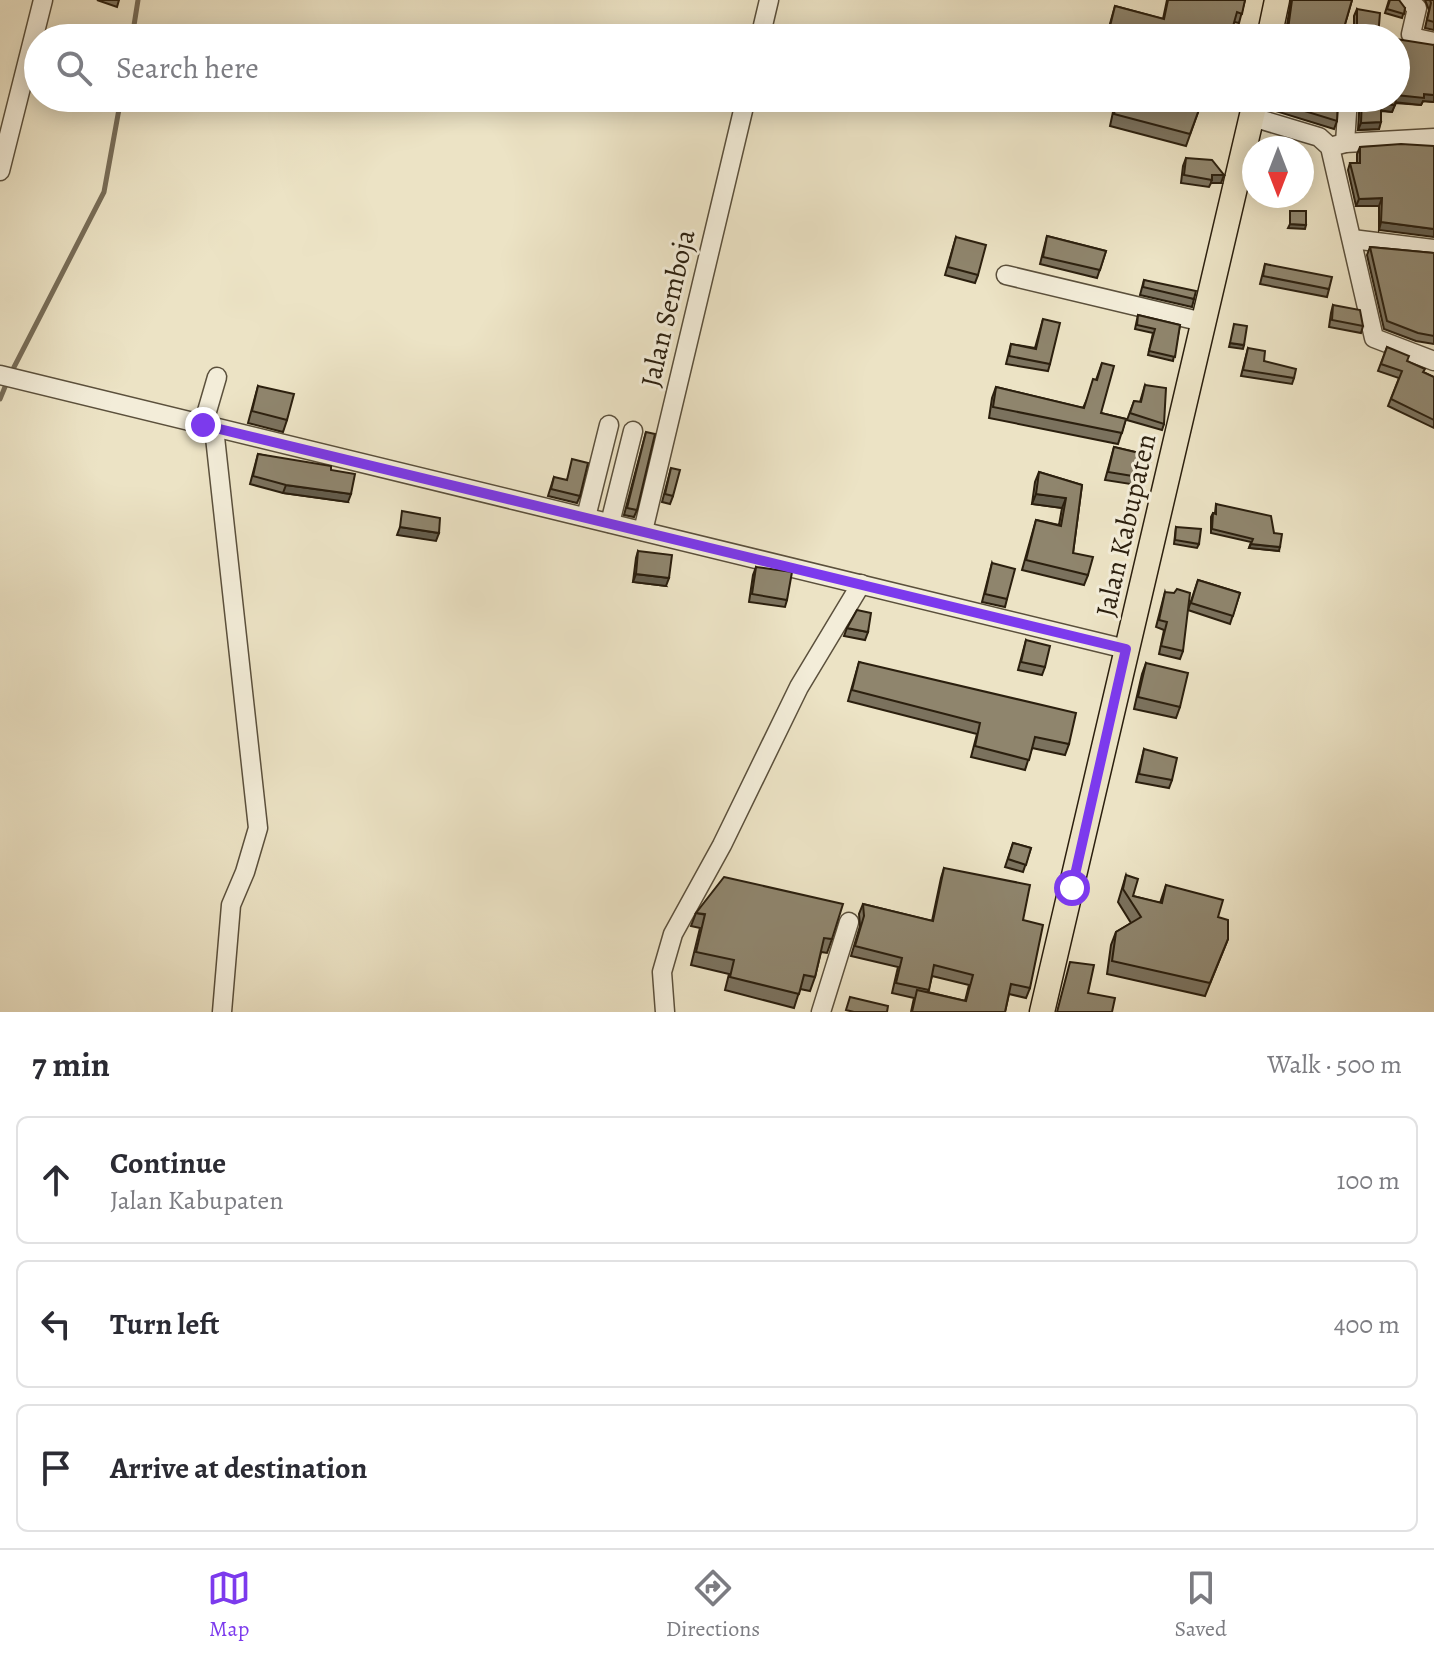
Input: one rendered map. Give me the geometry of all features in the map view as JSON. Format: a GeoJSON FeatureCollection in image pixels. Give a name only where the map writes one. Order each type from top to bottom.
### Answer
{"type":"FeatureCollection","features":[{"type":"Feature","properties":{"kind":"main road"},"geometry":{"type":"LineString","coordinates":[[1272,24],[1277,0]]}},
{"type":"Feature","properties":{"kind":"main road","name":"Jalan Kabupaten"},"geometry":{"type":"LineString","coordinates":[[1042,1012],[1253,112]]}},
{"type":"Feature","properties":{"kind":"street"},"geometry":{"type":"LineString","coordinates":[[37,24],[43,0]]}},
{"type":"Feature","properties":{"kind":"street"},"geometry":{"type":"LineString","coordinates":[[763,24],[769,0]]}},
{"type":"Feature","properties":{"kind":"street"},"geometry":{"type":"LineString","coordinates":[[1408,0],[1417,8],[1411,34],[1434,42]]}},
{"type":"Feature","properties":{"kind":"street"},"geometry":{"type":"LineString","coordinates":[[0,171],[24,76]]}},
{"type":"Feature","properties":{"kind":"street","name":"Jalan Semboja"},"geometry":{"type":"LineString","coordinates":[[643,531],[743,112]]}},
{"type":"Feature","properties":{"kind":"street"},"geometry":{"type":"LineString","coordinates":[[1265,112],[1337,145],[1434,138]]}},
{"type":"Feature","properties":{"kind":"street"},"geometry":{"type":"LineString","coordinates":[[1345,112],[1337,145],[1355,264],[1374,338],[1434,361]]}},
{"type":"Feature","properties":{"kind":"street"},"geometry":{"type":"LineString","coordinates":[[1352,239],[1434,249]]}},
{"type":"Feature","properties":{"kind":"street"},"geometry":{"type":"LineString","coordinates":[[1006,275],[1203,322]]}},
{"type":"Feature","properties":{"kind":"street"},"geometry":{"type":"LineString","coordinates":[[0,375],[1126,649]]}},
{"type":"Feature","properties":{"kind":"street"},"geometry":{"type":"LineString","coordinates":[[217,377],[208,426],[258,828],[231,905],[222,1012]]}},
{"type":"Feature","properties":{"kind":"street"},"geometry":{"type":"LineString","coordinates":[[586,517],[609,425]]}},
{"type":"Feature","properties":{"kind":"street"},"geometry":{"type":"LineString","coordinates":[[610,523],[633,431]]}},
{"type":"Feature","properties":{"kind":"street"},"geometry":{"type":"LineString","coordinates":[[665,1012],[662,972],[673,934],[722,845],[799,687],[861,584]]}},
{"type":"Feature","properties":{"kind":"street"},"geometry":{"type":"LineString","coordinates":[[821,1012],[849,922]]}},
{"type":"Feature","properties":{"kind":"building"},"geometry":{"type":"Polygon","coordinates":[[[1168,0],[1245,0],[1242,14],[1237,12],[1234,24],[1110,24],[1115,6],[1164,19],[1168,0]]]}},
{"type":"Feature","properties":{"kind":"building"},"geometry":{"type":"Polygon","coordinates":[[[1292,0],[1352,0],[1345,24],[1289,24],[1292,0]]]}},
{"type":"Feature","properties":{"kind":"building"},"geometry":{"type":"Polygon","coordinates":[[[1390,0],[1399,0],[1405,8],[1404,14],[1387,9],[1390,0]]]}},
{"type":"Feature","properties":{"kind":"building"},"geometry":{"type":"Polygon","coordinates":[[[1430,0],[1434,0],[1434,22],[1427,20],[1430,0]]]}},
{"type":"Feature","properties":{"kind":"building"},"geometry":{"type":"Polygon","coordinates":[[[1357,9],[1380,13],[1379,24],[1357,24],[1357,9]]]}},
{"type":"Feature","properties":{"kind":"building"},"geometry":{"type":"Polygon","coordinates":[[[1410,41],[1434,45],[1434,95],[1424,94],[1424,98],[1410,96],[1410,41]]]}},
{"type":"Feature","properties":{"kind":"building"},"geometry":{"type":"Polygon","coordinates":[[[1114,112],[1198,112],[1190,134],[1114,112]]]}},
{"type":"Feature","properties":{"kind":"building"},"geometry":{"type":"Polygon","coordinates":[[[1308,112],[1337,112],[1337,121],[1308,112]]]}},
{"type":"Feature","properties":{"kind":"building"},"geometry":{"type":"Polygon","coordinates":[[[1361,112],[1381,112],[1381,122],[1361,123],[1361,112]]]}},
{"type":"Feature","properties":{"kind":"building"},"geometry":{"type":"Polygon","coordinates":[[[1401,144],[1434,146],[1434,229],[1381,222],[1382,198],[1359,199],[1350,163],[1360,163],[1360,147],[1401,144]]]}},
{"type":"Feature","properties":{"kind":"building"},"geometry":{"type":"Polygon","coordinates":[[[1186,158],[1212,160],[1224,175],[1212,175],[1212,180],[1184,175],[1186,158]]]}},
{"type":"Feature","properties":{"kind":"building"},"geometry":{"type":"Polygon","coordinates":[[[1290,211],[1306,211],[1306,225],[1290,224],[1290,211]]]}},
{"type":"Feature","properties":{"kind":"building"},"geometry":{"type":"Polygon","coordinates":[[[1047,236],[1106,251],[1100,270],[1043,257],[1047,236]]]}},
{"type":"Feature","properties":{"kind":"building"},"geometry":{"type":"Polygon","coordinates":[[[956,237],[986,245],[978,275],[948,267],[956,237]]]}},
{"type":"Feature","properties":{"kind":"building"},"geometry":{"type":"Polygon","coordinates":[[[1370,247],[1434,253],[1434,336],[1387,321],[1370,247]]]}},
{"type":"Feature","properties":{"kind":"building"},"geometry":{"type":"Polygon","coordinates":[[[1265,264],[1332,277],[1329,289],[1263,276],[1265,264]]]}},
{"type":"Feature","properties":{"kind":"building"},"geometry":{"type":"Polygon","coordinates":[[[1144,280],[1196,291],[1194,299],[1143,287],[1144,280]]]}},
{"type":"Feature","properties":{"kind":"building"},"geometry":{"type":"Polygon","coordinates":[[[1333,305],[1360,310],[1363,326],[1332,320],[1333,305]]]}},
{"type":"Feature","properties":{"kind":"building"},"geometry":{"type":"Polygon","coordinates":[[[1138,315],[1180,325],[1175,357],[1149,351],[1155,329],[1137,325],[1138,315]]]}},
{"type":"Feature","properties":{"kind":"building"},"geometry":{"type":"Polygon","coordinates":[[[1043,319],[1060,323],[1050,364],[1009,356],[1011,344],[1036,349],[1043,319]]]}},
{"type":"Feature","properties":{"kind":"building"},"geometry":{"type":"Polygon","coordinates":[[[1234,324],[1247,326],[1244,345],[1230,343],[1234,324]]]}},
{"type":"Feature","properties":{"kind":"building"},"geometry":{"type":"Polygon","coordinates":[[[1387,347],[1409,356],[1407,361],[1434,377],[1434,420],[1391,399],[1402,371],[1381,364],[1387,347]]]}},
{"type":"Feature","properties":{"kind":"building"},"geometry":{"type":"Polygon","coordinates":[[[1248,348],[1265,351],[1264,361],[1296,369],[1294,378],[1243,370],[1248,348]]]}},
{"type":"Feature","properties":{"kind":"building"},"geometry":{"type":"Polygon","coordinates":[[[1102,363],[1114,366],[1101,413],[1126,419],[1122,433],[993,407],[996,387],[1084,408],[1093,379],[1097,380],[1102,363]]]}},
{"type":"Feature","properties":{"kind":"building"},"geometry":{"type":"Polygon","coordinates":[[[1145,385],[1166,388],[1164,424],[1130,413],[1134,401],[1141,402],[1145,385]]]}},
{"type":"Feature","properties":{"kind":"building"},"geometry":{"type":"Polygon","coordinates":[[[258,386],[294,394],[287,420],[252,411],[258,386]]]}},
{"type":"Feature","properties":{"kind":"building"},"geometry":{"type":"Polygon","coordinates":[[[646,432],[655,434],[637,510],[627,508],[646,432]]]}},
{"type":"Feature","properties":{"kind":"building"},"geometry":{"type":"Polygon","coordinates":[[[1114,447],[1152,456],[1145,478],[1108,472],[1114,447]]]}},
{"type":"Feature","properties":{"kind":"building"},"geometry":{"type":"Polygon","coordinates":[[[258,454],[331,466],[331,470],[355,474],[351,494],[286,485],[253,476],[258,454]]]}},
{"type":"Feature","properties":{"kind":"building"},"geometry":{"type":"Polygon","coordinates":[[[572,459],[588,463],[580,496],[551,489],[554,477],[567,480],[572,459]]]}},
{"type":"Feature","properties":{"kind":"building"},"geometry":{"type":"Polygon","coordinates":[[[671,468],[680,470],[673,496],[665,494],[671,468]]]}},
{"type":"Feature","properties":{"kind":"building"},"geometry":{"type":"Polygon","coordinates":[[[1039,472],[1082,485],[1073,553],[1093,557],[1088,575],[1026,560],[1036,520],[1061,526],[1066,498],[1036,494],[1039,472]]]}},
{"type":"Feature","properties":{"kind":"building"},"geometry":{"type":"Polygon","coordinates":[[[1216,504],[1271,516],[1274,533],[1282,534],[1280,547],[1251,544],[1253,539],[1212,529],[1216,504]]]}},
{"type":"Feature","properties":{"kind":"building"},"geometry":{"type":"Polygon","coordinates":[[[402,511],[440,518],[439,533],[400,527],[402,511]]]}},
{"type":"Feature","properties":{"kind":"building"},"geometry":{"type":"Polygon","coordinates":[[[1176,527],[1201,529],[1199,544],[1175,540],[1176,527]]]}},
{"type":"Feature","properties":{"kind":"building"},"geometry":{"type":"Polygon","coordinates":[[[638,551],[672,555],[669,578],[636,574],[638,551]]]}},
{"type":"Feature","properties":{"kind":"building"},"geometry":{"type":"Polygon","coordinates":[[[992,563],[1015,569],[1007,599],[985,594],[992,563]]]}},
{"type":"Feature","properties":{"kind":"building"},"geometry":{"type":"Polygon","coordinates":[[[756,567],[792,572],[787,600],[752,594],[756,567]]]}},
{"type":"Feature","properties":{"kind":"building"},"geometry":{"type":"Polygon","coordinates":[[[1198,580],[1240,593],[1233,616],[1191,603],[1198,580]]]}},
{"type":"Feature","properties":{"kind":"building"},"geometry":{"type":"Polygon","coordinates":[[[1177,589],[1190,593],[1183,651],[1161,646],[1167,622],[1159,620],[1165,592],[1174,593],[1177,589]]]}},
{"type":"Feature","properties":{"kind":"building"},"geometry":{"type":"Polygon","coordinates":[[[857,610],[871,613],[868,632],[847,628],[857,610]]]}},
{"type":"Feature","properties":{"kind":"building"},"geometry":{"type":"Polygon","coordinates":[[[1026,640],[1050,646],[1045,667],[1021,662],[1026,640]]]}},
{"type":"Feature","properties":{"kind":"building"},"geometry":{"type":"Polygon","coordinates":[[[859,662],[1076,713],[1069,744],[1035,737],[1029,760],[975,746],[980,723],[852,690],[859,662]]]}},
{"type":"Feature","properties":{"kind":"building"},"geometry":{"type":"Polygon","coordinates":[[[1146,663],[1188,673],[1180,707],[1138,697],[1146,663]]]}},
{"type":"Feature","properties":{"kind":"building"},"geometry":{"type":"Polygon","coordinates":[[[1144,749],[1177,758],[1172,780],[1139,774],[1144,749]]]}},
{"type":"Feature","properties":{"kind":"building"},"geometry":{"type":"Polygon","coordinates":[[[1013,843],[1031,848],[1026,865],[1008,859],[1013,843]]]}},
{"type":"Feature","properties":{"kind":"building"},"geometry":{"type":"Polygon","coordinates":[[[944,868],[1030,885],[1023,920],[1043,925],[1030,988],[1011,984],[1005,1012],[912,1012],[917,990],[966,1001],[973,975],[934,965],[929,990],[896,983],[902,958],[855,946],[864,916],[863,904],[933,921],[944,868]]]}},
{"type":"Feature","properties":{"kind":"building"},"geometry":{"type":"Polygon","coordinates":[[[1126,875],[1138,879],[1133,896],[1162,903],[1166,885],[1223,900],[1218,917],[1228,920],[1228,939],[1210,983],[1112,961],[1116,932],[1141,917],[1123,889],[1126,875]]]}},
{"type":"Feature","properties":{"kind":"building"},"geometry":{"type":"Polygon","coordinates":[[[724,877],[843,904],[832,939],[824,938],[815,977],[804,975],[799,994],[730,977],[734,960],[696,952],[705,914],[696,913],[724,877]]]}},
{"type":"Feature","properties":{"kind":"building"},"geometry":{"type":"Polygon","coordinates":[[[1070,962],[1094,965],[1088,993],[1115,998],[1112,1012],[1057,1012],[1070,962]]]}},
{"type":"Feature","properties":{"kind":"building"},"geometry":{"type":"Polygon","coordinates":[[[850,997],[888,1006],[887,1012],[846,1010],[850,997]]]}},
{"type":"Feature","properties":{"kind":"waterway"},"geometry":{"type":"LineString","coordinates":[[134,24],[138,0]]}},
{"type":"Feature","properties":{"kind":"waterway"},"geometry":{"type":"LineString","coordinates":[[11,373],[104,192],[118,112]]}},
{"type":"Feature","properties":{"kind":"waterway"},"geometry":{"type":"LineString","coordinates":[[0,399],[7,382]]}},
{"type":"Feature","properties":{"kind":"route"},"geometry":{"type":"LineString","coordinates":[[203,425],[1126,649],[1072,888]]}}]}
